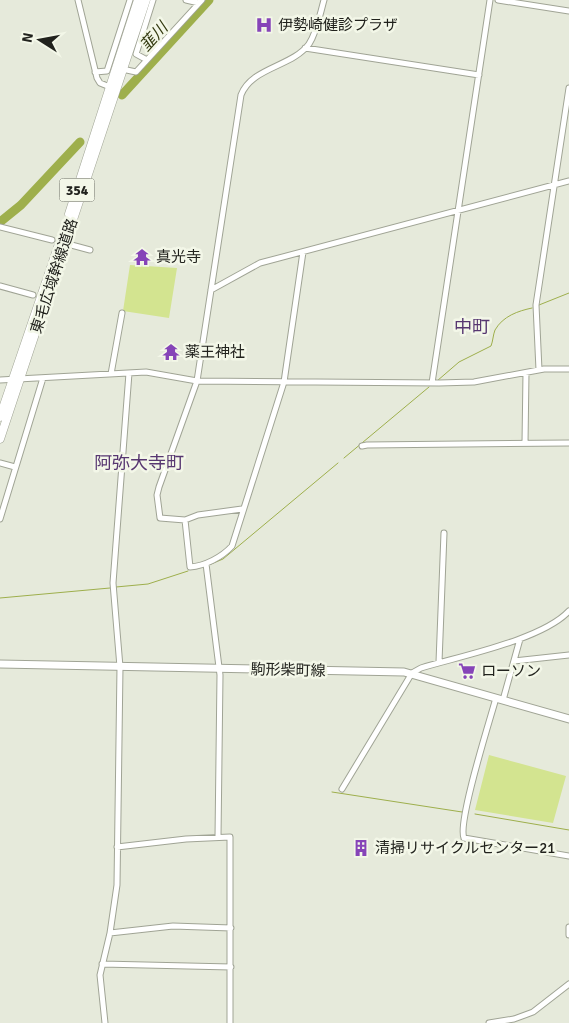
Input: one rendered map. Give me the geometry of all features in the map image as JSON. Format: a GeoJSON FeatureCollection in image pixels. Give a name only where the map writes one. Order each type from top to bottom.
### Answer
{"type":"FeatureCollection","features":[{"type":"Feature","properties":{"kind":"highway","name":"東毛広域幹線道路"},"geometry":{"type":"LineString","coordinates":[[0,417],[138,0]]}},
{"type":"Feature","properties":{"kind":"highway","name":"東毛広域幹線道路"},"geometry":{"type":"LineString","coordinates":[[0,439],[146,0]]}},
{"type":"Feature","properties":{"kind":"main road","name":"駒形柴町線"},"geometry":{"type":"LineString","coordinates":[[0,664],[412,673],[569,719]]}},
{"type":"Feature","properties":{"kind":"street"},"geometry":{"type":"LineString","coordinates":[[78,0],[95,72],[99,82],[110,87]]}},
{"type":"Feature","properties":{"kind":"street"},"geometry":{"type":"LineString","coordinates":[[95,72],[108,71],[130,0]]}},
{"type":"Feature","properties":{"kind":"street"},"geometry":{"type":"LineString","coordinates":[[147,60],[136,54],[153,0]]}},
{"type":"Feature","properties":{"kind":"street"},"geometry":{"type":"LineString","coordinates":[[186,0],[200,2]]}},
{"type":"Feature","properties":{"kind":"street"},"geometry":{"type":"LineString","coordinates":[[242,509],[185,520],[160,518],[157,495],[197,381],[242,92],[256,77],[305,48],[314,34],[324,0]]}},
{"type":"Feature","properties":{"kind":"street"},"geometry":{"type":"LineString","coordinates":[[432,384],[490,0]]}},
{"type":"Feature","properties":{"kind":"street"},"geometry":{"type":"LineString","coordinates":[[498,0],[569,11]]}},
{"type":"Feature","properties":{"kind":"street"},"geometry":{"type":"LineString","coordinates":[[122,70],[135,73],[200,2]]}},
{"type":"Feature","properties":{"kind":"street"},"geometry":{"type":"LineString","coordinates":[[305,48],[479,75]]}},
{"type":"Feature","properties":{"kind":"street"},"geometry":{"type":"LineString","coordinates":[[539,370],[536,305],[569,88]]}},
{"type":"Feature","properties":{"kind":"street"},"geometry":{"type":"LineString","coordinates":[[211,290],[260,263],[569,181]]}},
{"type":"Feature","properties":{"kind":"street"},"geometry":{"type":"LineString","coordinates":[[0,227],[52,240]]}},
{"type":"Feature","properties":{"kind":"street"},"geometry":{"type":"LineString","coordinates":[[64,244],[90,250]]}},
{"type":"Feature","properties":{"kind":"street"},"geometry":{"type":"LineString","coordinates":[[185,520],[190,567],[206,564],[232,546],[242,509],[284,382],[303,252]]}},
{"type":"Feature","properties":{"kind":"street"},"geometry":{"type":"LineString","coordinates":[[0,286],[34,295]]}},
{"type":"Feature","properties":{"kind":"street"},"geometry":{"type":"LineString","coordinates":[[112,374],[122,313]]}},
{"type":"Feature","properties":{"kind":"street"},"geometry":{"type":"LineString","coordinates":[[0,380],[157,373],[197,381],[432,384],[474,382],[539,370],[569,369]]}},
{"type":"Feature","properties":{"kind":"street"},"geometry":{"type":"LineString","coordinates":[[105,1023],[100,975],[110,933],[116,893],[117,847],[120,668],[113,583],[129,373]]}},
{"type":"Feature","properties":{"kind":"street"},"geometry":{"type":"LineString","coordinates":[[525,443],[526,373]]}},
{"type":"Feature","properties":{"kind":"street"},"geometry":{"type":"LineString","coordinates":[[0,519],[43,378]]}},
{"type":"Feature","properties":{"kind":"street"},"geometry":{"type":"LineString","coordinates":[[362,446],[367,444],[569,442]]}},
{"type":"Feature","properties":{"kind":"street"},"geometry":{"type":"LineString","coordinates":[[0,463],[15,466]]}},
{"type":"Feature","properties":{"kind":"street"},"geometry":{"type":"LineString","coordinates":[[439,662],[444,533]]}},
{"type":"Feature","properties":{"kind":"street"},"geometry":{"type":"LineString","coordinates":[[206,564],[219,669],[218,837]]}},
{"type":"Feature","properties":{"kind":"street"},"geometry":{"type":"LineString","coordinates":[[342,789],[412,673],[439,662],[520,640],[558,620],[569,611]]}},
{"type":"Feature","properties":{"kind":"street"},"geometry":{"type":"LineString","coordinates":[[520,640],[499,699],[467,806],[462,835],[464,838],[569,856]]}},
{"type":"Feature","properties":{"kind":"street"},"geometry":{"type":"LineString","coordinates":[[514,661],[569,656]]}},
{"type":"Feature","properties":{"kind":"street"},"geometry":{"type":"LineString","coordinates":[[117,847],[227,836],[232,840],[230,1023]]}},
{"type":"Feature","properties":{"kind":"street"},"geometry":{"type":"LineString","coordinates":[[110,933],[173,926],[231,928]]}},
{"type":"Feature","properties":{"kind":"street"},"geometry":{"type":"LineString","coordinates":[[569,927],[569,934]]}},
{"type":"Feature","properties":{"kind":"street"},"geometry":{"type":"LineString","coordinates":[[102,964],[230,967]]}},
{"type":"Feature","properties":{"kind":"street"},"geometry":{"type":"LineString","coordinates":[[489,1023],[533,1012],[569,984]]}},
{"type":"Feature","properties":{"kind":"green space"},"geometry":{"type":"Polygon","coordinates":[[[130,265],[177,268],[169,318],[123,311],[130,265]]]}},
{"type":"Feature","properties":{"kind":"green space"},"geometry":{"type":"Polygon","coordinates":[[[489,755],[566,776],[553,823],[475,810],[489,755]]]}},
{"type":"Feature","properties":{"kind":"waterway","name":"韮川"},"geometry":{"type":"LineString","coordinates":[[122,95],[209,0]]}},
{"type":"Feature","properties":{"kind":"waterway","name":"韮川"},"geometry":{"type":"LineString","coordinates":[[0,222],[21,205],[80,142]]}},
{"type":"Feature","properties":{"kind":"waterway"},"geometry":{"type":"LineString","coordinates":[[539,305],[569,293]]}},
{"type":"Feature","properties":{"kind":"waterway"},"geometry":{"type":"LineString","coordinates":[[437,381],[459,362],[491,346],[495,330],[502,321],[516,313],[532,308]]}},
{"type":"Feature","properties":{"kind":"waterway"},"geometry":{"type":"LineString","coordinates":[[344,458],[429,387]]}},
{"type":"Feature","properties":{"kind":"waterway"},"geometry":{"type":"LineString","coordinates":[[211,564],[223,559],[338,463]]}},
{"type":"Feature","properties":{"kind":"waterway"},"geometry":{"type":"LineString","coordinates":[[116,587],[148,584],[188,571]]}},
{"type":"Feature","properties":{"kind":"waterway"},"geometry":{"type":"LineString","coordinates":[[0,598],[110,588]]}},
{"type":"Feature","properties":{"kind":"waterway"},"geometry":{"type":"LineString","coordinates":[[332,792],[462,812]]}},
{"type":"Feature","properties":{"kind":"waterway"},"geometry":{"type":"LineString","coordinates":[[475,814],[569,830]]}},
{"type":"Feature","properties":{"kind":"place","name":"伊勢崎健診プラザ"},"geometry":{"type":"Point","coordinates":[264,25]}},
{"type":"Feature","properties":{"kind":"place","name":"真光寺"},"geometry":{"type":"Point","coordinates":[142,257]}},
{"type":"Feature","properties":{"kind":"place","name":"薬王神社"},"geometry":{"type":"Point","coordinates":[171,352]}},
{"type":"Feature","properties":{"kind":"place","name":"ローソン"},"geometry":{"type":"Point","coordinates":[467,671]}},
{"type":"Feature","properties":{"kind":"place","name":"清掃リサイクルセンター21"},"geometry":{"type":"Point","coordinates":[361,848]}},
{"type":"Feature","properties":{"kind":"district","name":"中町"},"geometry":{"type":"Point","coordinates":[472,327]}},
{"type":"Feature","properties":{"kind":"district","name":"阿弥大寺町"},"geometry":{"type":"Point","coordinates":[139,463]}}]}
